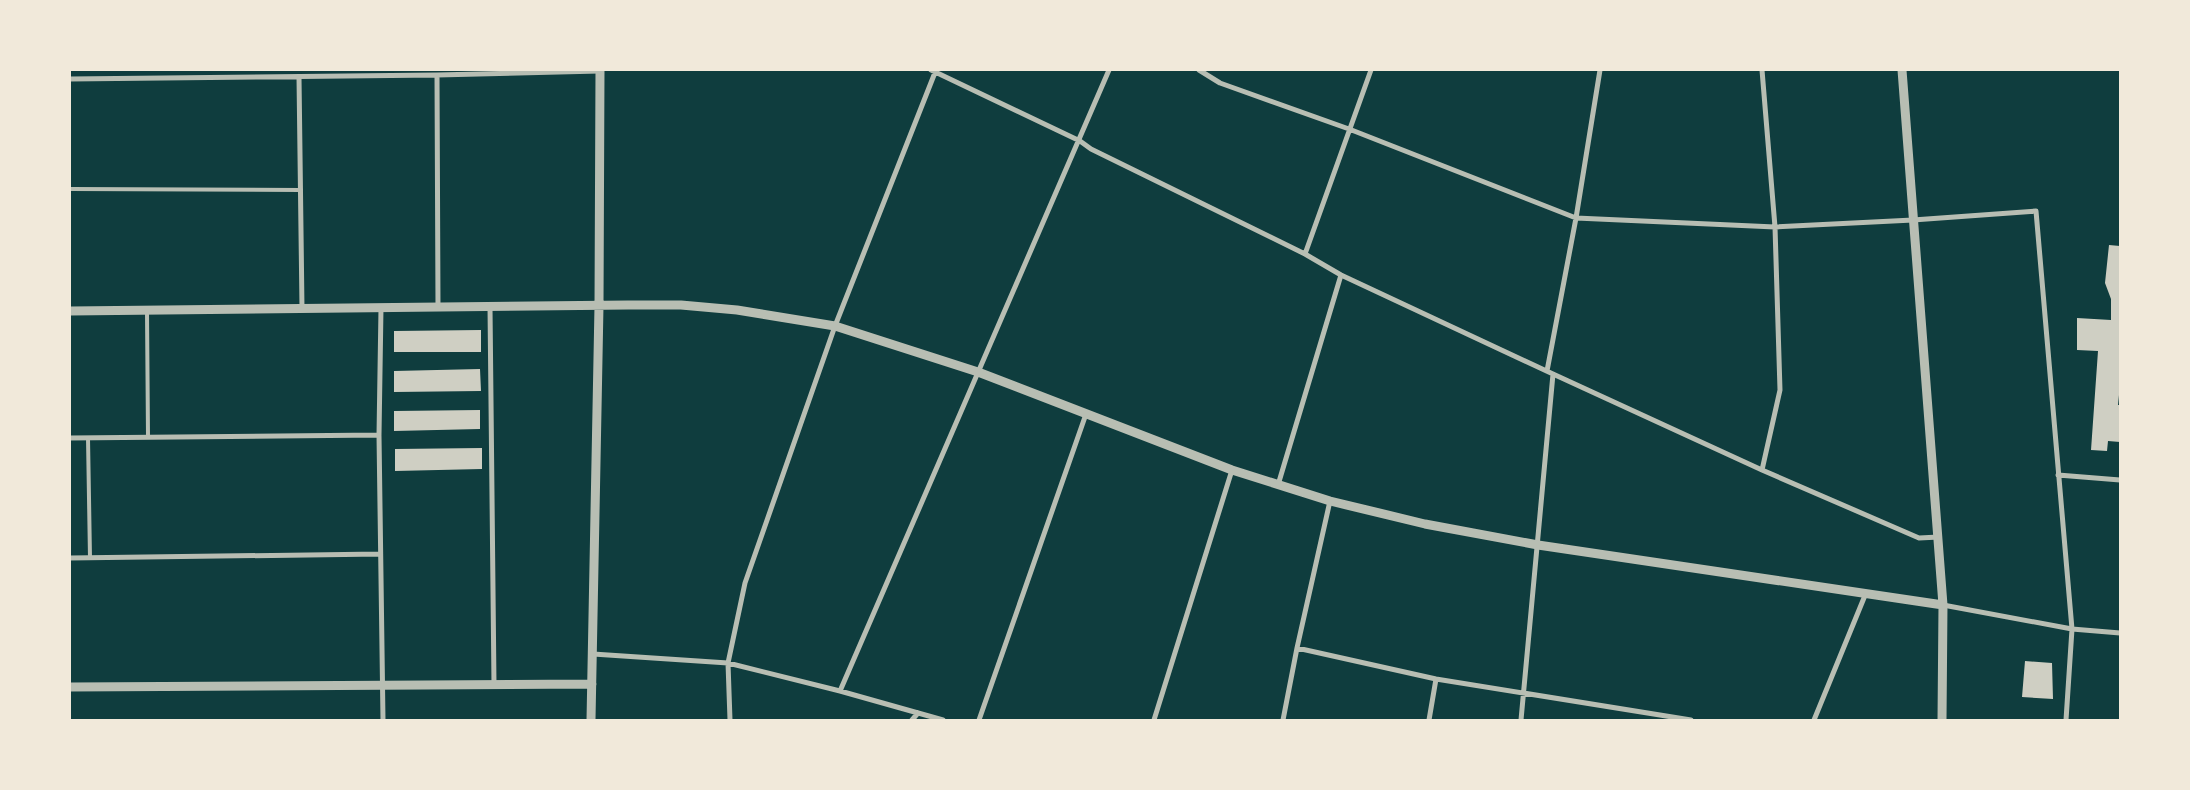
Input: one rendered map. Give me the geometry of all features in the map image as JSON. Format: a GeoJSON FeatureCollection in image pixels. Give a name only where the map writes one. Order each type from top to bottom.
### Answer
{"type":"FeatureCollection","features":[{"type":"Feature","properties":{"kind":"street"},"geometry":{"type":"LineString","coordinates":[[241,70],[241,76]]}},
{"type":"Feature","properties":{"kind":"street"},"geometry":{"type":"LineString","coordinates":[[70,79],[437,75],[600,70],[599,306],[591,720]]}},
{"type":"Feature","properties":{"kind":"street"},"geometry":{"type":"LineString","coordinates":[[840,691],[1080,141],[1109,70]]}},
{"type":"Feature","properties":{"kind":"street"},"geometry":{"type":"LineString","coordinates":[[1199,70],[1220,83],[1349,129],[1576,218],[1775,227],[2036,211],[2072,629],[2066,720]]}},
{"type":"Feature","properties":{"kind":"street"},"geometry":{"type":"LineString","coordinates":[[1305,254],[1371,70]]}},
{"type":"Feature","properties":{"kind":"street"},"geometry":{"type":"LineString","coordinates":[[1546,371],[1576,218],[1600,70]]}},
{"type":"Feature","properties":{"kind":"street"},"geometry":{"type":"LineString","coordinates":[[1762,70],[1775,227],[1780,390],[1762,470]]}},
{"type":"Feature","properties":{"kind":"street"},"geometry":{"type":"LineString","coordinates":[[1902,70],[1943,605],[1942,720]]}},
{"type":"Feature","properties":{"kind":"street"},"geometry":{"type":"LineString","coordinates":[[730,720],[728,663],[745,583],[834,326],[934,71],[1080,141],[1091,149],[1305,254],[1341,274],[1546,371],[1762,470],[1919,538],[1938,537]]}},
{"type":"Feature","properties":{"kind":"street"},"geometry":{"type":"LineString","coordinates":[[437,75],[438,306]]}},
{"type":"Feature","properties":{"kind":"street"},"geometry":{"type":"LineString","coordinates":[[299,76],[302,308]]}},
{"type":"Feature","properties":{"kind":"street"},"geometry":{"type":"LineString","coordinates":[[1278,485],[1341,274]]}},
{"type":"Feature","properties":{"kind":"street"},"geometry":{"type":"LineString","coordinates":[[70,311],[680,305],[728,309],[834,326],[978,372],[1232,470],[1330,501],[1424,524],[1538,545],[1943,605],[2072,629],[2120,633]]}},
{"type":"Feature","properties":{"kind":"street"},"geometry":{"type":"LineString","coordinates":[[490,306],[494,684]]}},
{"type":"Feature","properties":{"kind":"street"},"geometry":{"type":"LineString","coordinates":[[381,308],[379,435],[383,720]]}},
{"type":"Feature","properties":{"kind":"street"},"geometry":{"type":"LineString","coordinates":[[1521,720],[1553,374]]}},
{"type":"Feature","properties":{"kind":"street"},"geometry":{"type":"LineString","coordinates":[[979,720],[1086,414]]}},
{"type":"Feature","properties":{"kind":"street"},"geometry":{"type":"LineString","coordinates":[[70,438],[379,435]]}},
{"type":"Feature","properties":{"kind":"street"},"geometry":{"type":"LineString","coordinates":[[1154,720],[1232,470]]}},
{"type":"Feature","properties":{"kind":"street"},"geometry":{"type":"LineString","coordinates":[[2058,476],[2120,480]]}},
{"type":"Feature","properties":{"kind":"street"},"geometry":{"type":"LineString","coordinates":[[1283,720],[1330,501]]}},
{"type":"Feature","properties":{"kind":"street"},"geometry":{"type":"LineString","coordinates":[[70,558],[380,554]]}},
{"type":"Feature","properties":{"kind":"street"},"geometry":{"type":"LineString","coordinates":[[1814,720],[1866,593]]}},
{"type":"Feature","properties":{"kind":"street"},"geometry":{"type":"LineString","coordinates":[[1297,648],[1436,679],[1691,720]]}},
{"type":"Feature","properties":{"kind":"street"},"geometry":{"type":"LineString","coordinates":[[593,654],[728,663],[840,691],[943,720]]}},
{"type":"Feature","properties":{"kind":"street"},"geometry":{"type":"LineString","coordinates":[[1428,720],[1436,679]]}},
{"type":"Feature","properties":{"kind":"street"},"geometry":{"type":"LineString","coordinates":[[70,687],[592,684]]}},
{"type":"Feature","properties":{"kind":"street"},"geometry":{"type":"LineString","coordinates":[[912,720],[918,713]]}},
{"type":"Feature","properties":{"kind":"lane"},"geometry":{"type":"LineString","coordinates":[[70,189],[301,190]]}},
{"type":"Feature","properties":{"kind":"lane"},"geometry":{"type":"LineString","coordinates":[[147,310],[148,437]]}},
{"type":"Feature","properties":{"kind":"lane"},"geometry":{"type":"LineString","coordinates":[[88,438],[90,558]]}},
{"type":"Feature","properties":{"kind":"building"},"geometry":{"type":"Polygon","coordinates":[[[2109,245],[2120,246],[2120,385],[2118,405],[2120,405],[2120,442],[2108,441],[2107,451],[2091,450],[2098,351],[2077,350],[2077,318],[2111,320],[2111,299],[2105,283],[2109,245]]]}},
{"type":"Feature","properties":{"kind":"building"},"geometry":{"type":"Polygon","coordinates":[[[481,330],[481,352],[394,352],[394,331],[481,330]]]}},
{"type":"Feature","properties":{"kind":"building"},"geometry":{"type":"Polygon","coordinates":[[[480,369],[481,391],[394,392],[394,371],[480,369]]]}},
{"type":"Feature","properties":{"kind":"building"},"geometry":{"type":"Polygon","coordinates":[[[480,410],[480,429],[394,431],[394,411],[480,410]]]}},
{"type":"Feature","properties":{"kind":"building"},"geometry":{"type":"Polygon","coordinates":[[[482,448],[482,469],[395,471],[395,449],[482,448]]]}},
{"type":"Feature","properties":{"kind":"building"},"geometry":{"type":"Polygon","coordinates":[[[2025,661],[2052,663],[2053,699],[2022,697],[2025,661]]]}}]}
